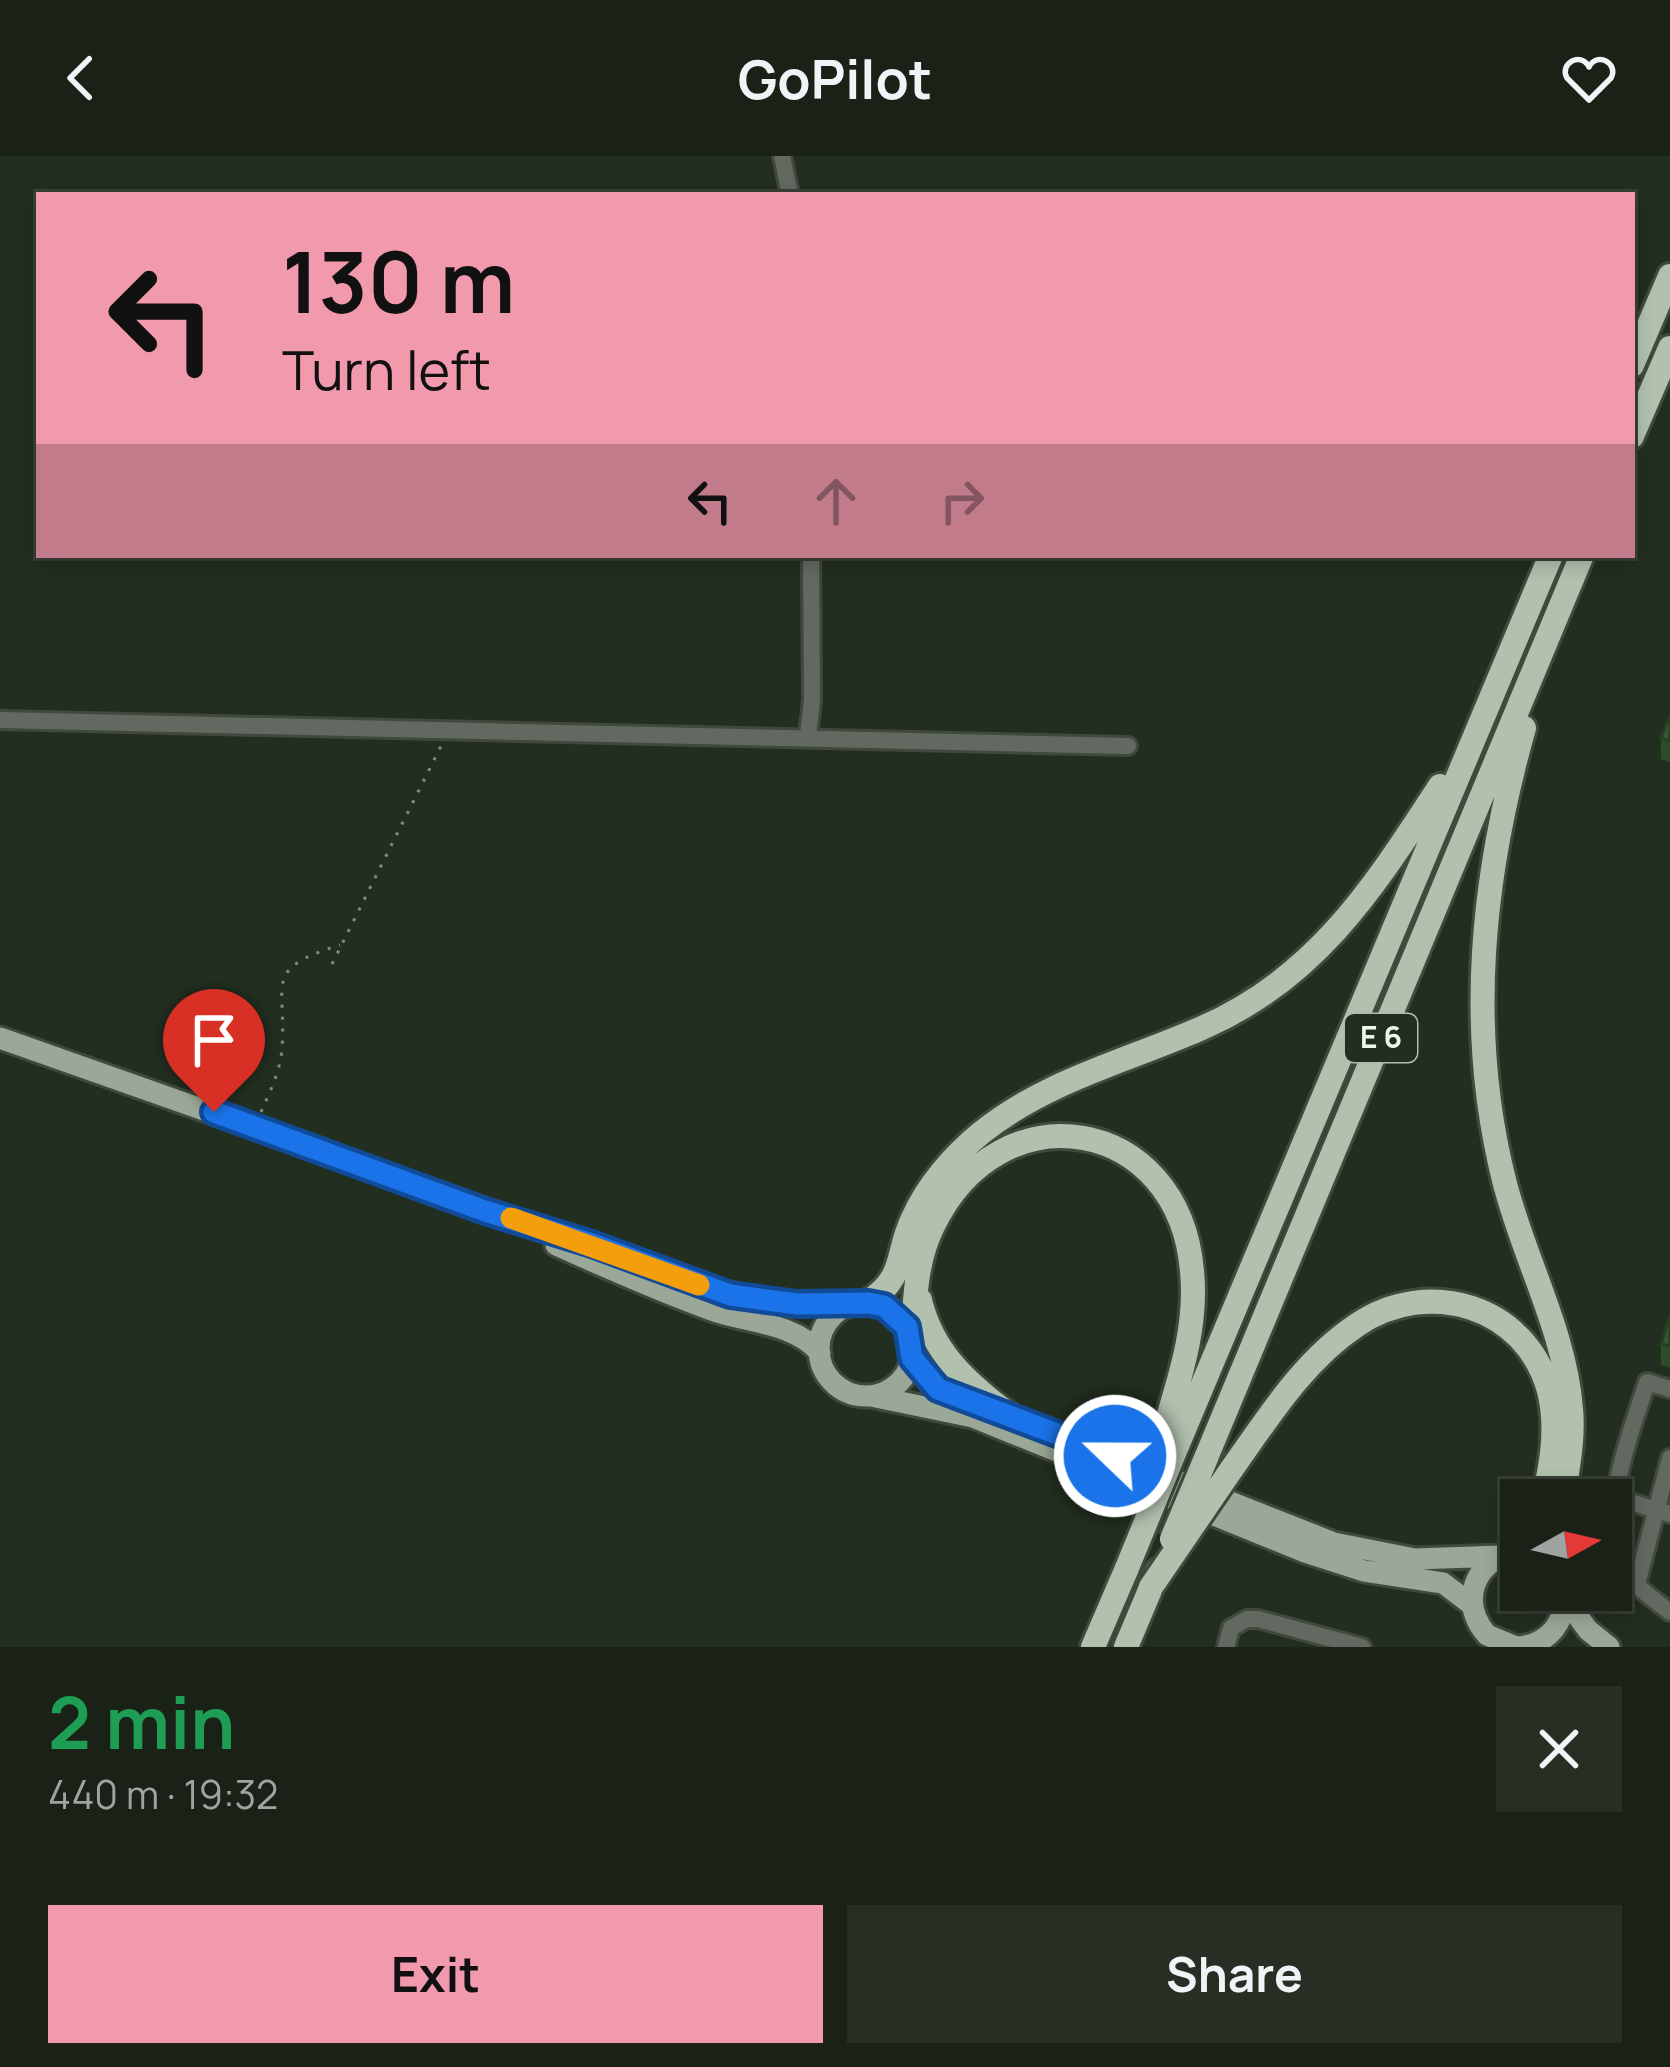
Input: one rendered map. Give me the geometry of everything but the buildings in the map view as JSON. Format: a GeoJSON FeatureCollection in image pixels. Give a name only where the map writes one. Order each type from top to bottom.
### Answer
{"type":"FeatureCollection","features":[{"type":"Feature","properties":{"kind":"highway"},"geometry":{"type":"LineString","coordinates":[[1635,358],[1670,276]]}},
{"type":"Feature","properties":{"kind":"highway"},"geometry":{"type":"LineString","coordinates":[[1635,429],[1670,348]]}},
{"type":"Feature","properties":{"kind":"highway","name":"E 6"},"geometry":{"type":"LineString","coordinates":[[1096,1642],[1169,1443],[1550,558]]}},
{"type":"Feature","properties":{"kind":"highway","name":"E 6"},"geometry":{"type":"LineString","coordinates":[[1126,1647],[1581,558]]}},
{"type":"Feature","properties":{"kind":"highway"},"geometry":{"type":"LineString","coordinates":[[1555,619],[1496,840],[1484,923],[1481,1002],[1490,1108],[1504,1180],[1556,1338],[1571,1403],[1566,1479]]}},
{"type":"Feature","properties":{"kind":"highway"},"geometry":{"type":"LineString","coordinates":[[860,1304],[896,1276],[911,1221],[932,1186],[988,1128],[1045,1090],[1206,1026],[1311,959],[1352,914],[1398,850],[1476,729]]}},
{"type":"Feature","properties":{"kind":"highway"},"geometry":{"type":"LineString","coordinates":[[912,1350],[916,1284],[927,1240],[943,1208],[970,1176],[1000,1153],[1057,1134],[1095,1138],[1130,1155],[1162,1185],[1174,1204],[1192,1268],[1188,1342],[1169,1443]]}},
{"type":"Feature","properties":{"kind":"highway"},"geometry":{"type":"LineString","coordinates":[[916,1284],[936,1344],[972,1385],[1008,1414]]}},
{"type":"Feature","properties":{"kind":"highway"},"geometry":{"type":"LineString","coordinates":[[1155,1578],[1304,1371],[1343,1335],[1390,1308],[1439,1300],[1472,1306],[1501,1321],[1536,1358],[1554,1424],[1547,1479]]}},
{"type":"Feature","properties":{"kind":"main road"},"geometry":{"type":"LineString","coordinates":[[0,1038],[730,1295],[775,1303],[860,1304],[897,1314],[912,1350],[938,1389],[1334,1543],[1414,1559],[1500,1553]]}},
{"type":"Feature","properties":{"kind":"main road"},"geometry":{"type":"LineString","coordinates":[[485,1211],[685,1300],[800,1336],[820,1353],[828,1376],[839,1388],[973,1417],[1338,1564],[1443,1583],[1472,1605]]}},
{"type":"Feature","properties":{"kind":"main road"},"geometry":{"type":"LineString","coordinates":[[820,1353],[827,1323],[860,1304]]}},
{"type":"Feature","properties":{"kind":"main road"},"geometry":{"type":"LineString","coordinates":[[871,1396],[900,1382],[912,1350]]}},
{"type":"Feature","properties":{"kind":"main road"},"geometry":{"type":"LineString","coordinates":[[1500,1561],[1480,1572],[1473,1588],[1472,1605],[1482,1638],[1558,1647]]}},
{"type":"Feature","properties":{"kind":"main road"},"geometry":{"type":"LineString","coordinates":[[1524,1646],[1557,1627],[1561,1611]]}},
{"type":"Feature","properties":{"kind":"main road"},"geometry":{"type":"LineString","coordinates":[[1576,1611],[1588,1630],[1609,1647]]}},
{"type":"Feature","properties":{"kind":"lane"},"geometry":{"type":"LineString","coordinates":[[782,156],[789,192]]}},
{"type":"Feature","properties":{"kind":"lane"},"geometry":{"type":"LineString","coordinates":[[808,736],[811,558]]}},
{"type":"Feature","properties":{"kind":"lane"},"geometry":{"type":"LineString","coordinates":[[0,720],[1128,746]]}},
{"type":"Feature","properties":{"kind":"lane"},"geometry":{"type":"LineString","coordinates":[[1620,1479],[1647,1382],[1670,1389]]}},
{"type":"Feature","properties":{"kind":"lane"},"geometry":{"type":"LineString","coordinates":[[1637,1584],[1663,1511],[1670,1458]]}},
{"type":"Feature","properties":{"kind":"lane"},"geometry":{"type":"LineString","coordinates":[[1632,1502],[1663,1511]]}},
{"type":"Feature","properties":{"kind":"lane"},"geometry":{"type":"LineString","coordinates":[[1632,1579],[1670,1612]]}},
{"type":"Feature","properties":{"kind":"lane"},"geometry":{"type":"LineString","coordinates":[[1226,1647],[1231,1628],[1258,1619],[1362,1647]]}},
{"type":"Feature","properties":{"kind":"path"},"geometry":{"type":"LineString","coordinates":[[332,964],[447,732]]}},
{"type":"Feature","properties":{"kind":"path"},"geometry":{"type":"LineString","coordinates":[[255,1126],[282,1054],[279,998],[290,968],[303,958],[342,944]]}},
{"type":"Feature","properties":{"kind":"slow traffic"},"geometry":{"type":"LineString","coordinates":[[511,1218],[699,1285]]}},
{"type":"Feature","properties":{"kind":"route"},"geometry":{"type":"LineString","coordinates":[[214,1112],[730,1295],[775,1303],[884,1306],[907,1327],[912,1358],[938,1389],[1115,1456]]}}]}
